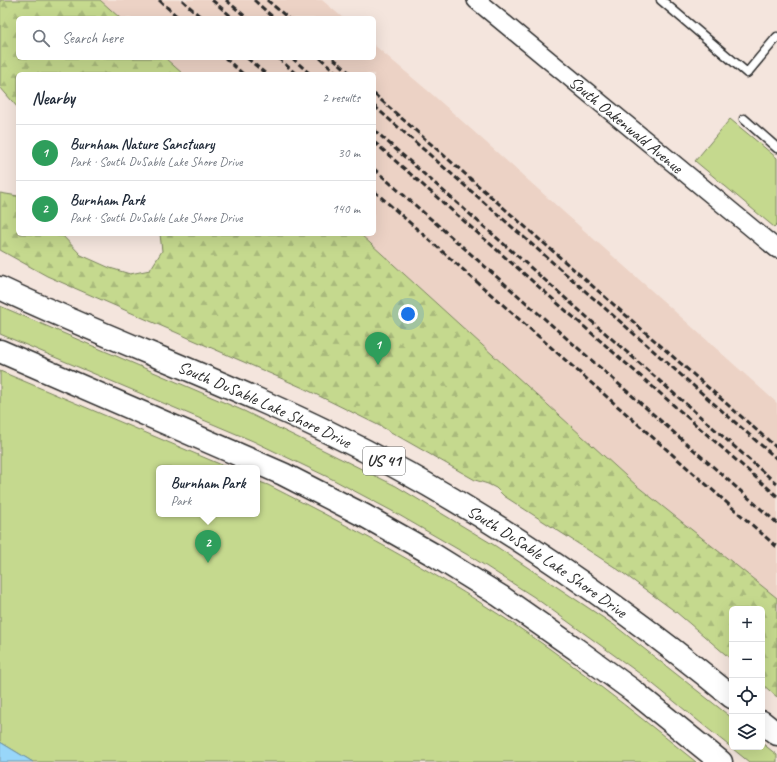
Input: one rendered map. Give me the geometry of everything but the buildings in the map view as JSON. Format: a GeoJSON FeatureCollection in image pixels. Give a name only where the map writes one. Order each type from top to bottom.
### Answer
{"type":"FeatureCollection","features":[{"type":"Feature","properties":{"kind":"highway","name":"South DuSable Lake Shore Drive"},"geometry":{"type":"LineString","coordinates":[[0,288],[236,389],[322,429],[398,468],[556,564],[652,634],[729,695]]}},
{"type":"Feature","properties":{"kind":"highway"},"geometry":{"type":"LineString","coordinates":[[0,351],[283,474],[365,516],[434,555],[500,596],[576,648],[632,690],[721,762]]}},
{"type":"Feature","properties":{"kind":"highway"},"geometry":{"type":"LineString","coordinates":[[765,724],[777,734]]}},
{"type":"Feature","properties":{"kind":"street","name":"South Oakenwald Avenue"},"geometry":{"type":"LineString","coordinates":[[476,0],[777,248]]}},
{"type":"Feature","properties":{"kind":"lane"},"geometry":{"type":"LineString","coordinates":[[661,0],[747,73],[777,37]]}},
{"type":"Feature","properties":{"kind":"lane"},"geometry":{"type":"LineString","coordinates":[[744,120],[777,148]]}},
{"type":"Feature","properties":{"kind":"shaded area"},"geometry":{"type":"Polygon","coordinates":[[[100,0],[322,0],[341,16],[118,16],[100,0]]]}},
{"type":"Feature","properties":{"kind":"shaded area"},"geometry":{"type":"Polygon","coordinates":[[[376,47],[434,96],[777,403],[777,598],[637,486],[362,236],[376,236],[376,72],[181,72],[167,60],[376,60],[376,47]]]}},
{"type":"Feature","properties":{"kind":"green space"},"geometry":{"type":"Polygon","coordinates":[[[0,0],[100,0],[118,16],[16,16],[16,60],[167,60],[181,72],[16,72],[16,106],[0,87],[0,0]]]}},
{"type":"Feature","properties":{"kind":"green space"},"geometry":{"type":"Polygon","coordinates":[[[730,119],[777,158],[777,224],[774,227],[695,161],[730,119]]]}},
{"type":"Feature","properties":{"kind":"green space"},"geometry":{"type":"Polygon","coordinates":[[[0,193],[16,196],[16,236],[63,236],[81,255],[110,268],[130,274],[150,270],[162,251],[160,236],[362,236],[637,486],[777,598],[777,697],[765,687],[765,606],[729,606],[729,657],[676,612],[616,568],[504,496],[496,488],[475,480],[382,427],[301,387],[47,276],[0,250],[0,193]]]}},
{"type":"Feature","properties":{"kind":"green space"},"geometry":{"type":"Polygon","coordinates":[[[0,306],[244,411],[396,486],[494,545],[614,625],[729,716],[729,746],[643,676],[534,597],[473,558],[392,511],[332,479],[253,441],[0,334],[0,306]]]}},
{"type":"Feature","properties":{"kind":"green space"},"geometry":{"type":"Polygon","coordinates":[[[0,371],[222,465],[156,465],[156,517],[260,517],[260,482],[268,485],[340,522],[412,562],[447,582],[516,626],[550,649],[624,704],[696,762],[33,762],[0,742],[0,371]]]}},
{"type":"Feature","properties":{"kind":"green space"},"geometry":{"type":"Polygon","coordinates":[[[765,745],[777,755],[777,762],[749,762],[734,750],[765,750],[765,745]]]}},
{"type":"Feature","properties":{"kind":"water"},"geometry":{"type":"Polygon","coordinates":[[[0,742],[33,762],[0,762],[0,742]]]}},
{"type":"Feature","properties":{"kind":"railway"},"geometry":{"type":"LineString","coordinates":[[159,0],[177,16]]}},
{"type":"Feature","properties":{"kind":"railway"},"geometry":{"type":"LineString","coordinates":[[182,0],[200,16]]}},
{"type":"Feature","properties":{"kind":"railway"},"geometry":{"type":"LineString","coordinates":[[212,0],[231,16]]}},
{"type":"Feature","properties":{"kind":"railway"},"geometry":{"type":"LineString","coordinates":[[226,0],[245,16]]}},
{"type":"Feature","properties":{"kind":"railway"},"geometry":{"type":"LineString","coordinates":[[254,0],[272,16]]}},
{"type":"Feature","properties":{"kind":"railway"},"geometry":{"type":"LineString","coordinates":[[267,0],[286,16]]}},
{"type":"Feature","properties":{"kind":"railway"},"geometry":{"type":"LineString","coordinates":[[227,60],[241,72]]}},
{"type":"Feature","properties":{"kind":"railway"},"geometry":{"type":"LineString","coordinates":[[249,60],[264,72]]}},
{"type":"Feature","properties":{"kind":"railway"},"geometry":{"type":"LineString","coordinates":[[280,60],[294,72]]}},
{"type":"Feature","properties":{"kind":"railway"},"geometry":{"type":"LineString","coordinates":[[294,60],[308,72]]}},
{"type":"Feature","properties":{"kind":"railway"},"geometry":{"type":"LineString","coordinates":[[322,60],[336,72]]}},
{"type":"Feature","properties":{"kind":"railway"},"geometry":{"type":"LineString","coordinates":[[335,60],[349,72]]}},
{"type":"Feature","properties":{"kind":"railway"},"geometry":{"type":"LineString","coordinates":[[376,96],[777,448]]}},
{"type":"Feature","properties":{"kind":"railway"},"geometry":{"type":"LineString","coordinates":[[376,108],[777,459]]}},
{"type":"Feature","properties":{"kind":"railway"},"geometry":{"type":"LineString","coordinates":[[376,132],[777,484]]}},
{"type":"Feature","properties":{"kind":"railway"},"geometry":{"type":"LineString","coordinates":[[376,144],[777,496]]}},
{"type":"Feature","properties":{"kind":"railway"},"geometry":{"type":"LineString","coordinates":[[376,171],[777,523]]}},
{"type":"Feature","properties":{"kind":"railway"},"geometry":{"type":"LineString","coordinates":[[376,193],[777,547]]}},
{"type":"Feature","properties":{"kind":"place","name":"Burnham Nature Sanctuary"},"geometry":{"type":"Point","coordinates":[378,365]}},
{"type":"Feature","properties":{"kind":"place","name":"Burnham Park"},"geometry":{"type":"Point","coordinates":[208,563]}}]}
